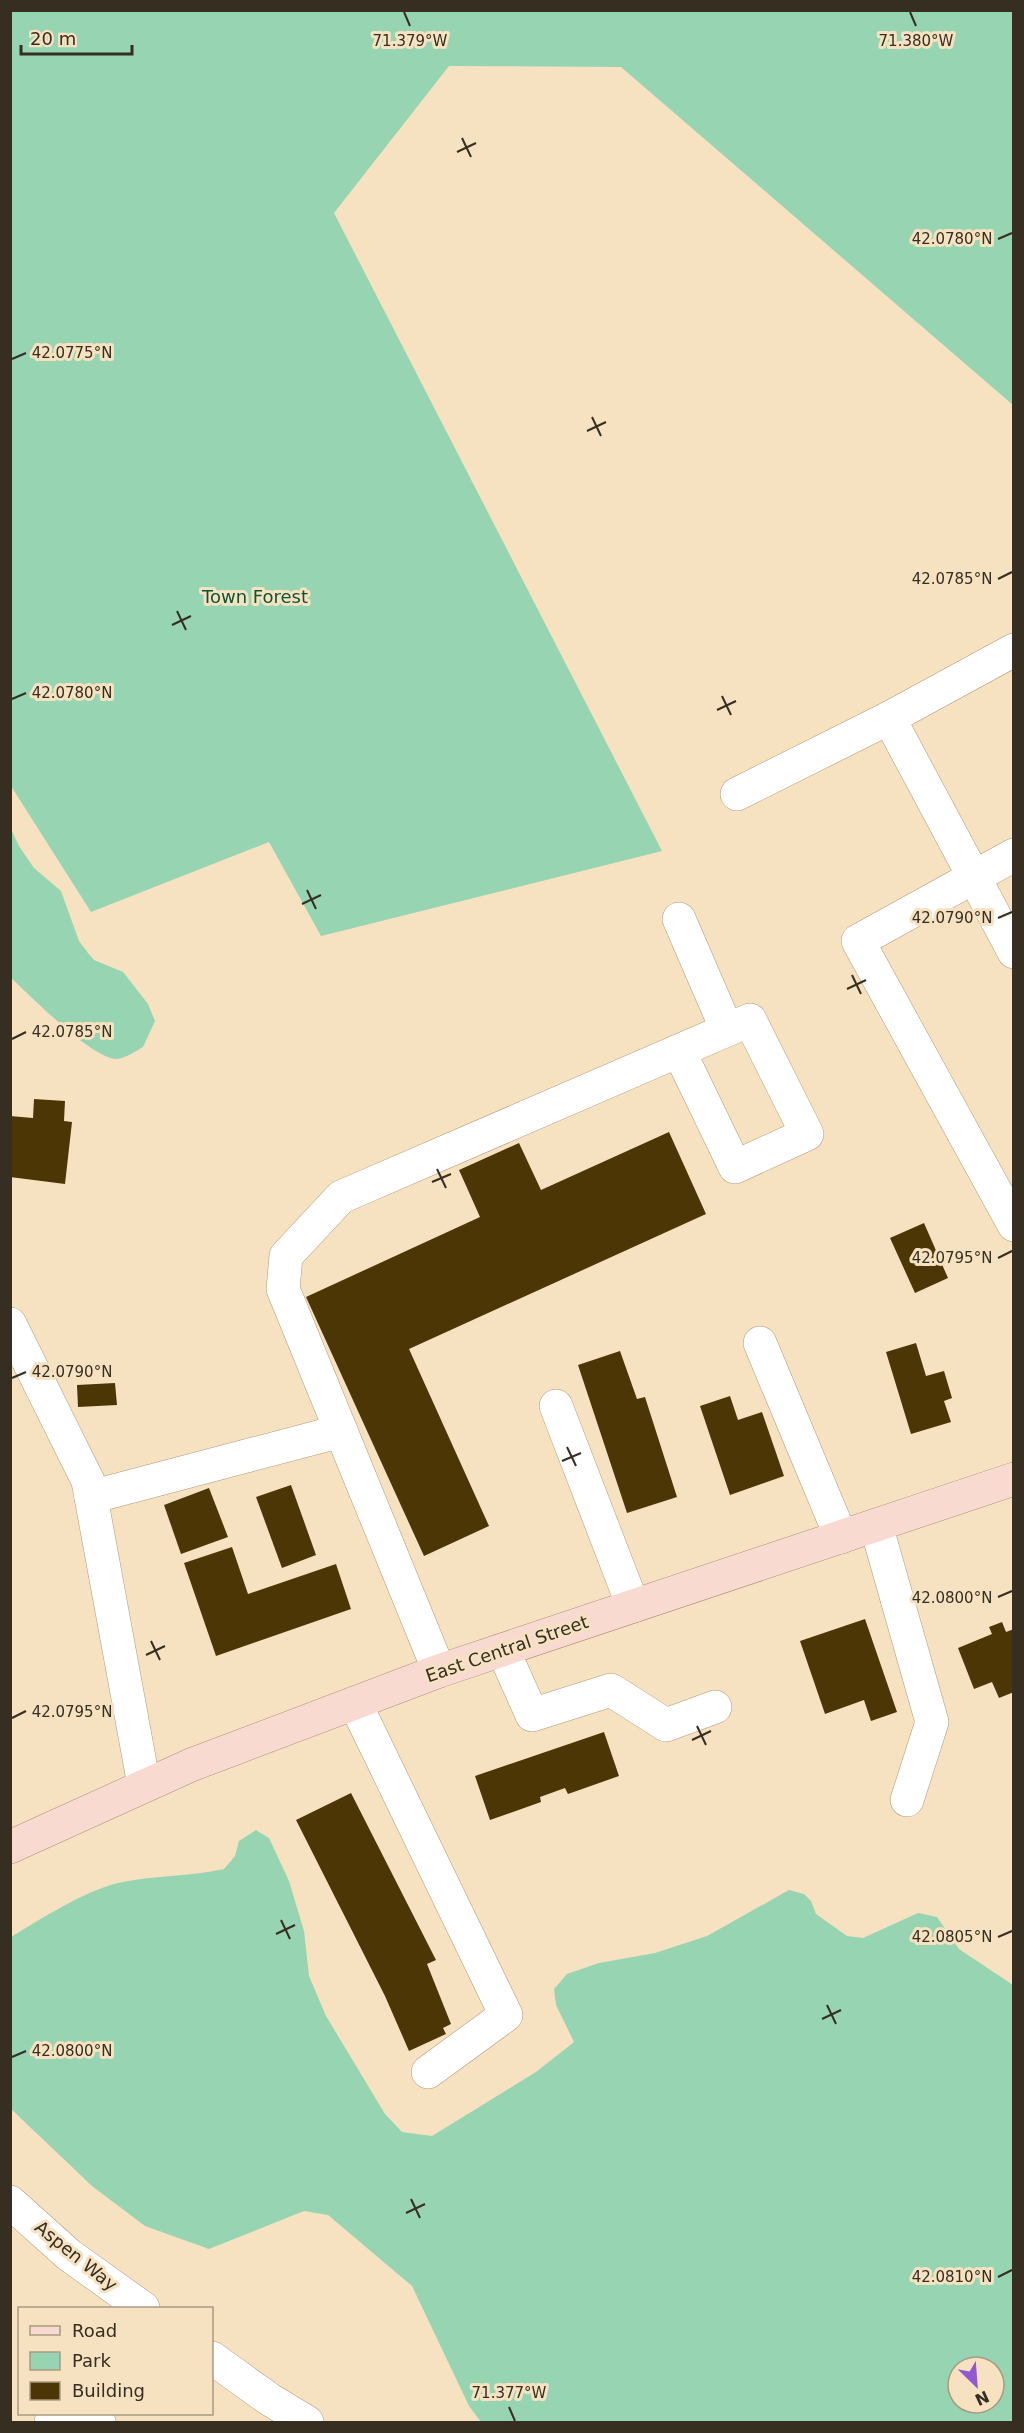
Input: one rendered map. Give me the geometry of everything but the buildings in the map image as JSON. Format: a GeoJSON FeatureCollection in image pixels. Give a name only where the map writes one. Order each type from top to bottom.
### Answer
{"type":"FeatureCollection","features":[{"type":"Feature","properties":{"kind":"main road","name":"East Central Street"},"geometry":{"type":"LineString","coordinates":[[10,1847],[144,1785],[439,1671],[1014,1479]]}},
{"type":"Feature","properties":{"kind":"street"},"geometry":{"type":"LineString","coordinates":[[737,794],[890,718],[1014,650]]}},
{"type":"Feature","properties":{"kind":"street"},"geometry":{"type":"LineString","coordinates":[[890,718],[1014,952]]}},
{"type":"Feature","properties":{"kind":"street"},"geometry":{"type":"LineString","coordinates":[[1014,855],[858,942],[1014,1225]]}},
{"type":"Feature","properties":{"kind":"street"},"geometry":{"type":"LineString","coordinates":[[679,919],[727,1030]]}},
{"type":"Feature","properties":{"kind":"street"},"geometry":{"type":"LineString","coordinates":[[439,1671],[283,1289],[286,1257],[341,1197],[750,1020],[807,1134],[735,1167],[679,1051]]}},
{"type":"Feature","properties":{"kind":"street"},"geometry":{"type":"LineString","coordinates":[[10,1324],[88,1481],[144,1785]]}},
{"type":"Feature","properties":{"kind":"street"},"geometry":{"type":"LineString","coordinates":[[760,1343],[840,1537]]}},
{"type":"Feature","properties":{"kind":"street"},"geometry":{"type":"LineString","coordinates":[[556,1406],[633,1606]]}},
{"type":"Feature","properties":{"kind":"street"},"geometry":{"type":"LineString","coordinates":[[91,1497],[341,1431]]}},
{"type":"Feature","properties":{"kind":"street"},"geometry":{"type":"LineString","coordinates":[[876,1525],[932,1722],[907,1800]]}},
{"type":"Feature","properties":{"kind":"street"},"geometry":{"type":"LineString","coordinates":[[503,1650],[532,1715],[611,1690],[666,1725],[715,1707]]}},
{"type":"Feature","properties":{"kind":"street"},"geometry":{"type":"LineString","coordinates":[[355,1703],[506,2015],[428,2072]]}},
{"type":"Feature","properties":{"kind":"street","name":"Aspen Way"},"geometry":{"type":"LineString","coordinates":[[10,2202],[69,2255],[142,2307]]}},
{"type":"Feature","properties":{"kind":"street"},"geometry":{"type":"LineString","coordinates":[[213,2359],[269,2399],[307,2422]]}},
{"type":"Feature","properties":{"kind":"street"},"geometry":{"type":"LineString","coordinates":[[51,2422],[99,2422]]}},
{"type":"Feature","properties":{"kind":"green space","name":"Town Forest"},"geometry":{"type":"Polygon","coordinates":[[[10,11],[1013,11],[1013,405],[621,67],[449,66],[334,213],[662,851],[321,936],[269,842],[91,912],[11,786],[10,11]]]}},
{"type":"Feature","properties":{"kind":"green space"},"geometry":{"type":"Polygon","coordinates":[[[10,827],[19,846],[34,868],[61,891],[79,941],[88,953],[94,960],[123,972],[148,1004],[155,1021],[143,1047],[131,1054],[117,1059],[106,1057],[93,1049],[62,1025],[11,978],[10,827]]]}},
{"type":"Feature","properties":{"kind":"green space"},"geometry":{"type":"Polygon","coordinates":[[[256,1830],[269,1838],[289,1881],[304,1931],[309,1976],[326,2016],[385,2114],[402,2132],[432,2136],[536,2072],[574,2042],[556,2005],[554,1989],[567,1974],[599,1963],[655,1953],[707,1936],[789,1890],[804,1894],[811,1901],[816,1914],[847,1936],[863,1938],[918,1913],[937,1917],[959,1949],[1013,1985],[1013,2422],[481,2422],[469,2406],[412,2286],[328,2215],[304,2211],[209,2249],[145,2226],[92,2186],[11,2109],[11,1937],[91,1892],[131,1880],[224,1869],[235,1856],[239,1841],[256,1830]]]}}]}
